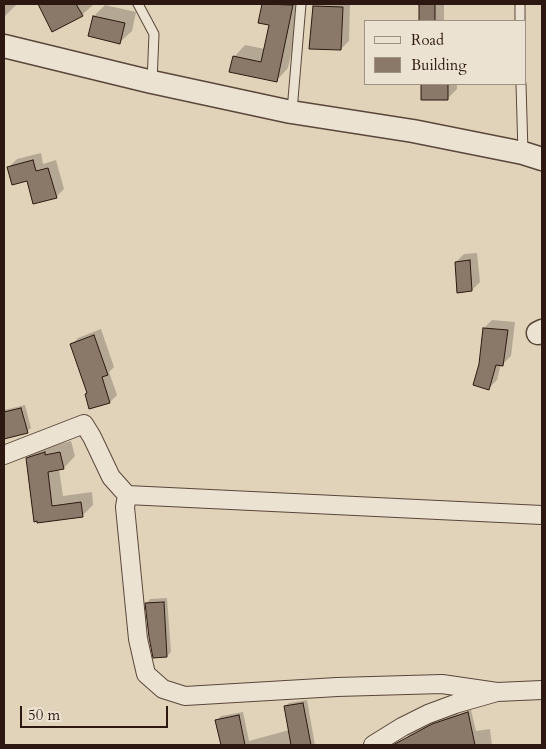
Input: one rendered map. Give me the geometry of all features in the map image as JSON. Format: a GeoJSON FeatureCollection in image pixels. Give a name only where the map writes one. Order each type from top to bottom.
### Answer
{"type":"FeatureCollection","features":[{"type":"Feature","properties":{"kind":"street"},"geometry":{"type":"LineString","coordinates":[[4,46],[152,82],[292,112],[413,131],[533,156]]}},
{"type":"Feature","properties":{"kind":"street"},"geometry":{"type":"LineString","coordinates":[[4,455],[84,424],[111,477],[127,495],[542,515]]}},
{"type":"Feature","properties":{"kind":"street"},"geometry":{"type":"LineString","coordinates":[[127,495],[125,508],[138,639],[146,674],[164,689],[185,696],[337,687],[442,684],[497,692],[542,690]]}},
{"type":"Feature","properties":{"kind":"street"},"geometry":{"type":"LineString","coordinates":[[373,745],[428,714],[497,692]]}},
{"type":"Feature","properties":{"kind":"lane"},"geometry":{"type":"LineString","coordinates":[[138,4],[154,34],[152,82]]}},
{"type":"Feature","properties":{"kind":"lane"},"geometry":{"type":"LineString","coordinates":[[292,112],[301,4]]}},
{"type":"Feature","properties":{"kind":"lane"},"geometry":{"type":"LineString","coordinates":[[520,4],[520,20]]}},
{"type":"Feature","properties":{"kind":"lane"},"geometry":{"type":"LineString","coordinates":[[521,85],[533,156]]}},
{"type":"Feature","properties":{"kind":"building"},"geometry":{"type":"Polygon","coordinates":[[[38,4],[76,4],[83,16],[52,32],[38,4]]]}},
{"type":"Feature","properties":{"kind":"building"},"geometry":{"type":"Polygon","coordinates":[[[262,4],[293,5],[277,82],[229,72],[233,56],[261,62],[269,25],[258,23],[262,4]]]}},
{"type":"Feature","properties":{"kind":"building"},"geometry":{"type":"Polygon","coordinates":[[[419,4],[435,4],[435,20],[419,20],[419,4]]]}},
{"type":"Feature","properties":{"kind":"building"},"geometry":{"type":"Polygon","coordinates":[[[313,6],[343,7],[341,50],[309,49],[313,6]]]}},
{"type":"Feature","properties":{"kind":"building"},"geometry":{"type":"Polygon","coordinates":[[[93,16],[125,23],[120,44],[88,36],[93,16]]]}},
{"type":"Feature","properties":{"kind":"building"},"geometry":{"type":"Polygon","coordinates":[[[421,85],[448,85],[448,100],[421,100],[421,85]]]}},
{"type":"Feature","properties":{"kind":"building"},"geometry":{"type":"Polygon","coordinates":[[[33,160],[36,171],[48,168],[57,198],[33,204],[27,181],[12,185],[7,167],[33,160]]]}},
{"type":"Feature","properties":{"kind":"building"},"geometry":{"type":"Polygon","coordinates":[[[470,260],[472,291],[457,293],[455,262],[470,260]]]}},
{"type":"Feature","properties":{"kind":"building"},"geometry":{"type":"Polygon","coordinates":[[[483,328],[508,330],[503,366],[496,365],[489,390],[473,385],[479,364],[483,328]]]}},
{"type":"Feature","properties":{"kind":"building"},"geometry":{"type":"Polygon","coordinates":[[[94,335],[108,375],[102,377],[110,403],[89,409],[85,394],[87,393],[70,344],[94,335]]]}},
{"type":"Feature","properties":{"kind":"building"},"geometry":{"type":"Polygon","coordinates":[[[21,408],[28,433],[4,439],[4,412],[21,408]]]}},
{"type":"Feature","properties":{"kind":"building"},"geometry":{"type":"Polygon","coordinates":[[[45,452],[45,455],[60,452],[64,469],[48,472],[52,506],[81,502],[83,517],[34,522],[26,458],[45,452]]]}},
{"type":"Feature","properties":{"kind":"building"},"geometry":{"type":"Polygon","coordinates":[[[164,602],[167,657],[153,658],[145,603],[164,602]]]}},
{"type":"Feature","properties":{"kind":"building"},"geometry":{"type":"Polygon","coordinates":[[[303,703],[311,745],[291,745],[284,706],[303,703]]]}},
{"type":"Feature","properties":{"kind":"building"},"geometry":{"type":"Polygon","coordinates":[[[468,712],[475,745],[393,745],[432,724],[468,712]]]}},
{"type":"Feature","properties":{"kind":"building"},"geometry":{"type":"Polygon","coordinates":[[[239,715],[245,745],[221,745],[215,720],[239,715]]]}}]}
